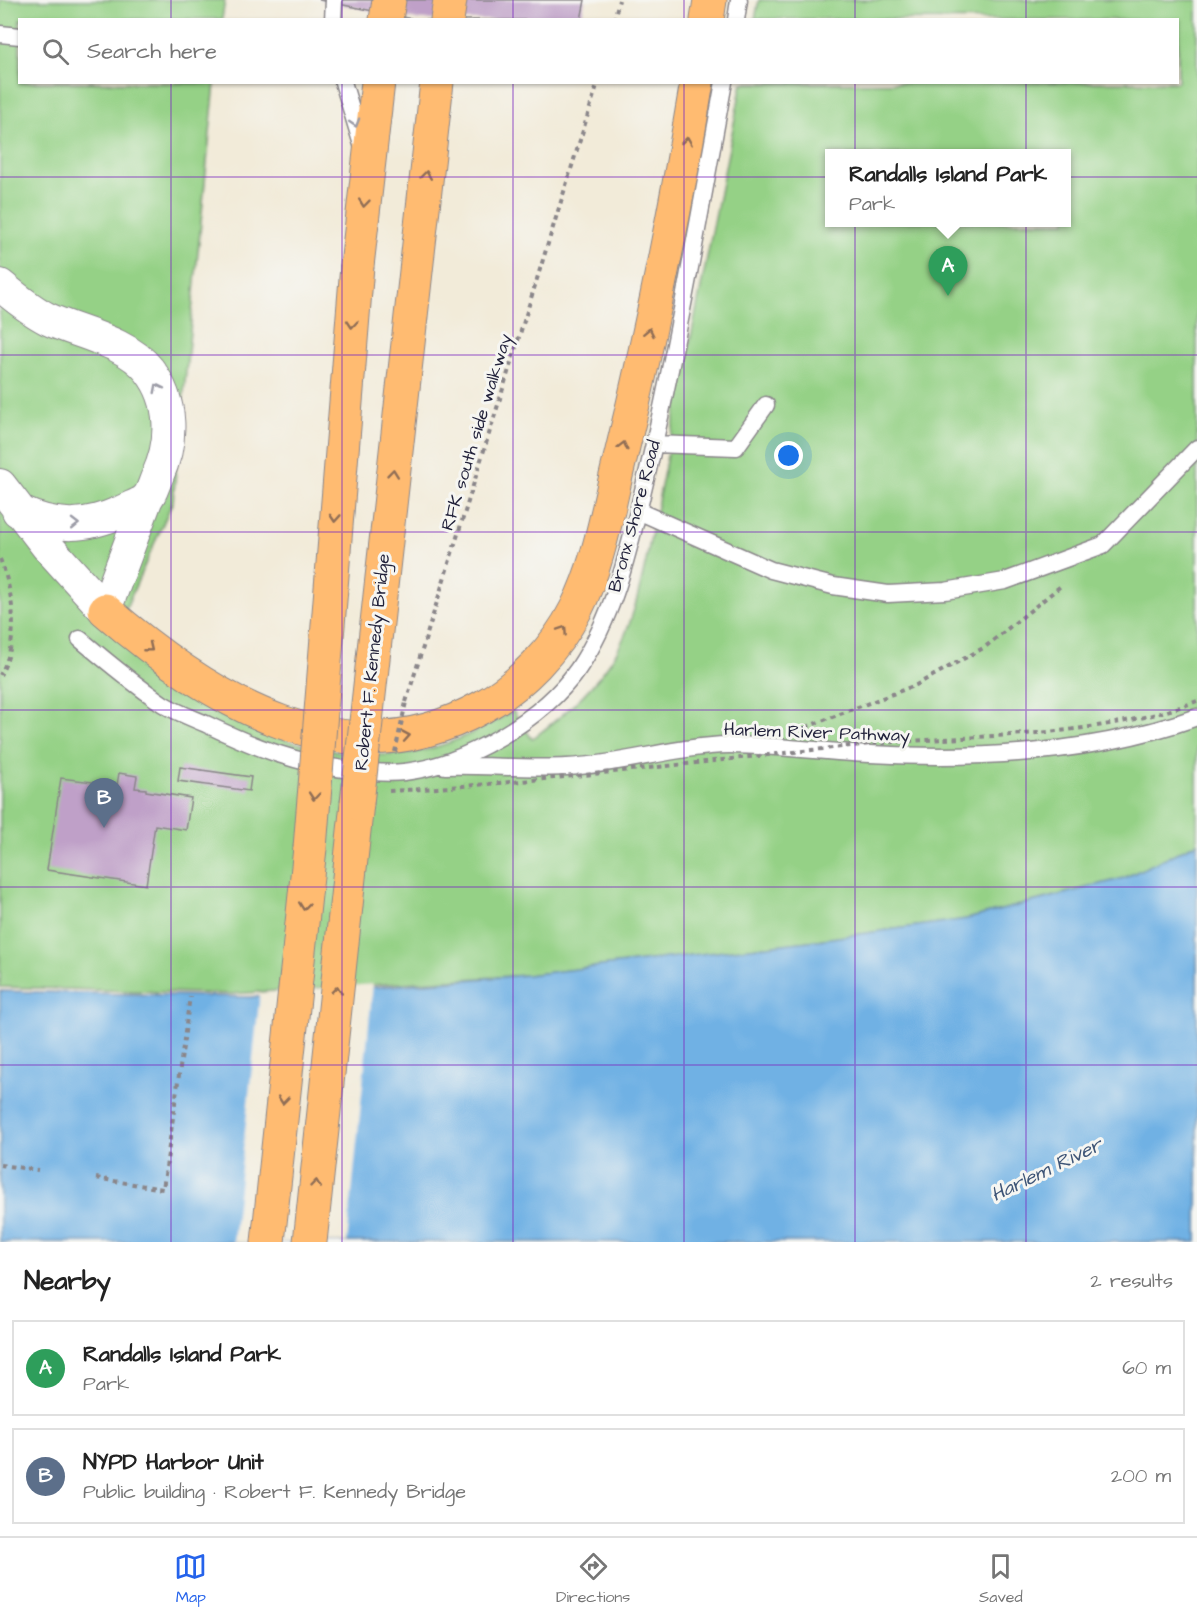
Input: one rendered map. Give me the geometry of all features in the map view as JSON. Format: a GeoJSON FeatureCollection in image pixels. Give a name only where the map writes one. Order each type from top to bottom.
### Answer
{"type":"FeatureCollection","features":[{"type":"Feature","properties":{"kind":"highway"},"geometry":{"type":"LineString","coordinates":[[386,18],[388,0]]}},
{"type":"Feature","properties":{"kind":"highway"},"geometry":{"type":"LineString","coordinates":[[447,18],[450,0]]}},
{"type":"Feature","properties":{"kind":"highway"},"geometry":{"type":"LineString","coordinates":[[707,18],[710,0]]}},
{"type":"Feature","properties":{"kind":"highway"},"geometry":{"type":"LineString","coordinates":[[268,1242],[310,848],[340,460],[378,84]]}},
{"type":"Feature","properties":{"kind":"highway","name":"Robert F. Kennedy Bridge"},"geometry":{"type":"LineString","coordinates":[[310,1242],[437,84]]}},
{"type":"Feature","properties":{"kind":"highway"},"geometry":{"type":"LineString","coordinates":[[105,610],[151,649],[186,674],[261,713],[308,731],[352,739],[390,738],[438,727],[491,702],[530,671],[563,631],[578,607],[601,535],[637,389],[669,242],[697,84]]}},
{"type":"Feature","properties":{"kind":"street"},"geometry":{"type":"LineString","coordinates":[[0,285],[19,301],[46,318],[132,353],[149,371],[165,400],[170,437],[166,457],[147,498],[105,610],[18,511],[0,485]]}},
{"type":"Feature","properties":{"kind":"street"},"geometry":{"type":"LineString","coordinates":[[18,511],[39,521],[78,525],[98,522],[147,498]]}},
{"type":"Feature","properties":{"kind":"lane"},"geometry":{"type":"LineString","coordinates":[[333,18],[334,0]]}},
{"type":"Feature","properties":{"kind":"lane"},"geometry":{"type":"LineString","coordinates":[[736,18],[739,0]]}},
{"type":"Feature","properties":{"kind":"lane"},"geometry":{"type":"LineString","coordinates":[[0,34],[18,36]]}},
{"type":"Feature","properties":{"kind":"lane"},"geometry":{"type":"LineString","coordinates":[[344,84],[368,164]]}},
{"type":"Feature","properties":{"kind":"lane","name":"Bronx Shore Road"},"geometry":{"type":"LineString","coordinates":[[80,639],[166,705],[258,749],[293,760],[370,772],[404,772],[432,766],[494,740],[524,722],[575,672],[606,619],[628,555],[654,444],[724,84]]}},
{"type":"Feature","properties":{"kind":"lane"},"geometry":{"type":"LineString","coordinates":[[654,444],[736,447],[766,405]]}},
{"type":"Feature","properties":{"kind":"lane"},"geometry":{"type":"LineString","coordinates":[[638,511],[782,573],[833,586],[888,594],[945,591],[1005,581],[1103,545],[1197,448]]}},
{"type":"Feature","properties":{"kind":"lane","name":"Harlem River Pathway"},"geometry":{"type":"LineString","coordinates":[[432,766],[568,767],[676,750],[729,745],[870,754],[965,757],[1060,748],[1107,740],[1142,733],[1197,717]]}},
{"type":"Feature","properties":{"kind":"path"},"geometry":{"type":"LineString","coordinates":[[614,18],[619,0]]}},
{"type":"Feature","properties":{"kind":"path","name":"RFK south side walkway"},"geometry":{"type":"LineString","coordinates":[[393,758],[406,702],[597,84]]}},
{"type":"Feature","properties":{"kind":"path"},"geometry":{"type":"LineString","coordinates":[[0,559],[6,574],[14,623],[0,675]]}},
{"type":"Feature","properties":{"kind":"path"},"geometry":{"type":"LineString","coordinates":[[799,730],[916,685],[985,647],[1045,600],[1070,577]]}},
{"type":"Feature","properties":{"kind":"path"},"geometry":{"type":"LineString","coordinates":[[388,780],[386,792],[554,780],[872,744],[1097,727],[1161,714],[1197,700]]}},
{"type":"Feature","properties":{"kind":"path"},"geometry":{"type":"LineString","coordinates":[[96,1178],[163,1189],[190,996]]}},
{"type":"Feature","properties":{"kind":"path"},"geometry":{"type":"LineString","coordinates":[[0,1165],[39,1170]]}},
{"type":"Feature","properties":{"kind":"green space"},"geometry":{"type":"Polygon","coordinates":[[[0,0],[225,0],[222,18],[18,18],[18,84],[215,84],[173,501],[114,635],[185,694],[218,714],[295,742],[323,749],[376,755],[417,752],[446,744],[487,726],[513,711],[532,739],[555,721],[599,678],[622,642],[631,620],[646,561],[742,84],[1179,84],[1179,18],[755,18],[759,0],[1197,0],[1197,843],[1124,878],[967,919],[817,940],[527,975],[231,994],[0,987],[0,0]]]}},
{"type":"Feature","properties":{"kind":"water","name":"Harlem River"},"geometry":{"type":"Polygon","coordinates":[[[1197,843],[1197,1242],[0,1242],[0,991],[249,997],[527,975],[817,940],[967,919],[1124,878],[1197,843]]]}},
{"type":"Feature","properties":{"kind":"pier"},"geometry":{"type":"Polygon","coordinates":[[[373,984],[347,1242],[233,1242],[260,993],[373,984]]]}},
{"type":"Feature","properties":{"kind":"building"},"geometry":{"type":"Polygon","coordinates":[[[319,0],[585,0],[581,18],[407,18],[319,0]]]}},
{"type":"Feature","properties":{"kind":"building"},"geometry":{"type":"Polygon","coordinates":[[[180,767],[251,777],[249,791],[178,781],[180,767]]]}},
{"type":"Feature","properties":{"kind":"building"},"geometry":{"type":"Polygon","coordinates":[[[119,773],[137,776],[135,788],[191,798],[186,830],[155,825],[146,885],[47,870],[61,778],[117,785],[119,773]]]}},
{"type":"Feature","properties":{"kind":"place","name":"Randalls Island Park"},"geometry":{"type":"Point","coordinates":[948,296]}},
{"type":"Feature","properties":{"kind":"place","name":"NYPD Harbor Unit"},"geometry":{"type":"Point","coordinates":[104,828]}}]}
